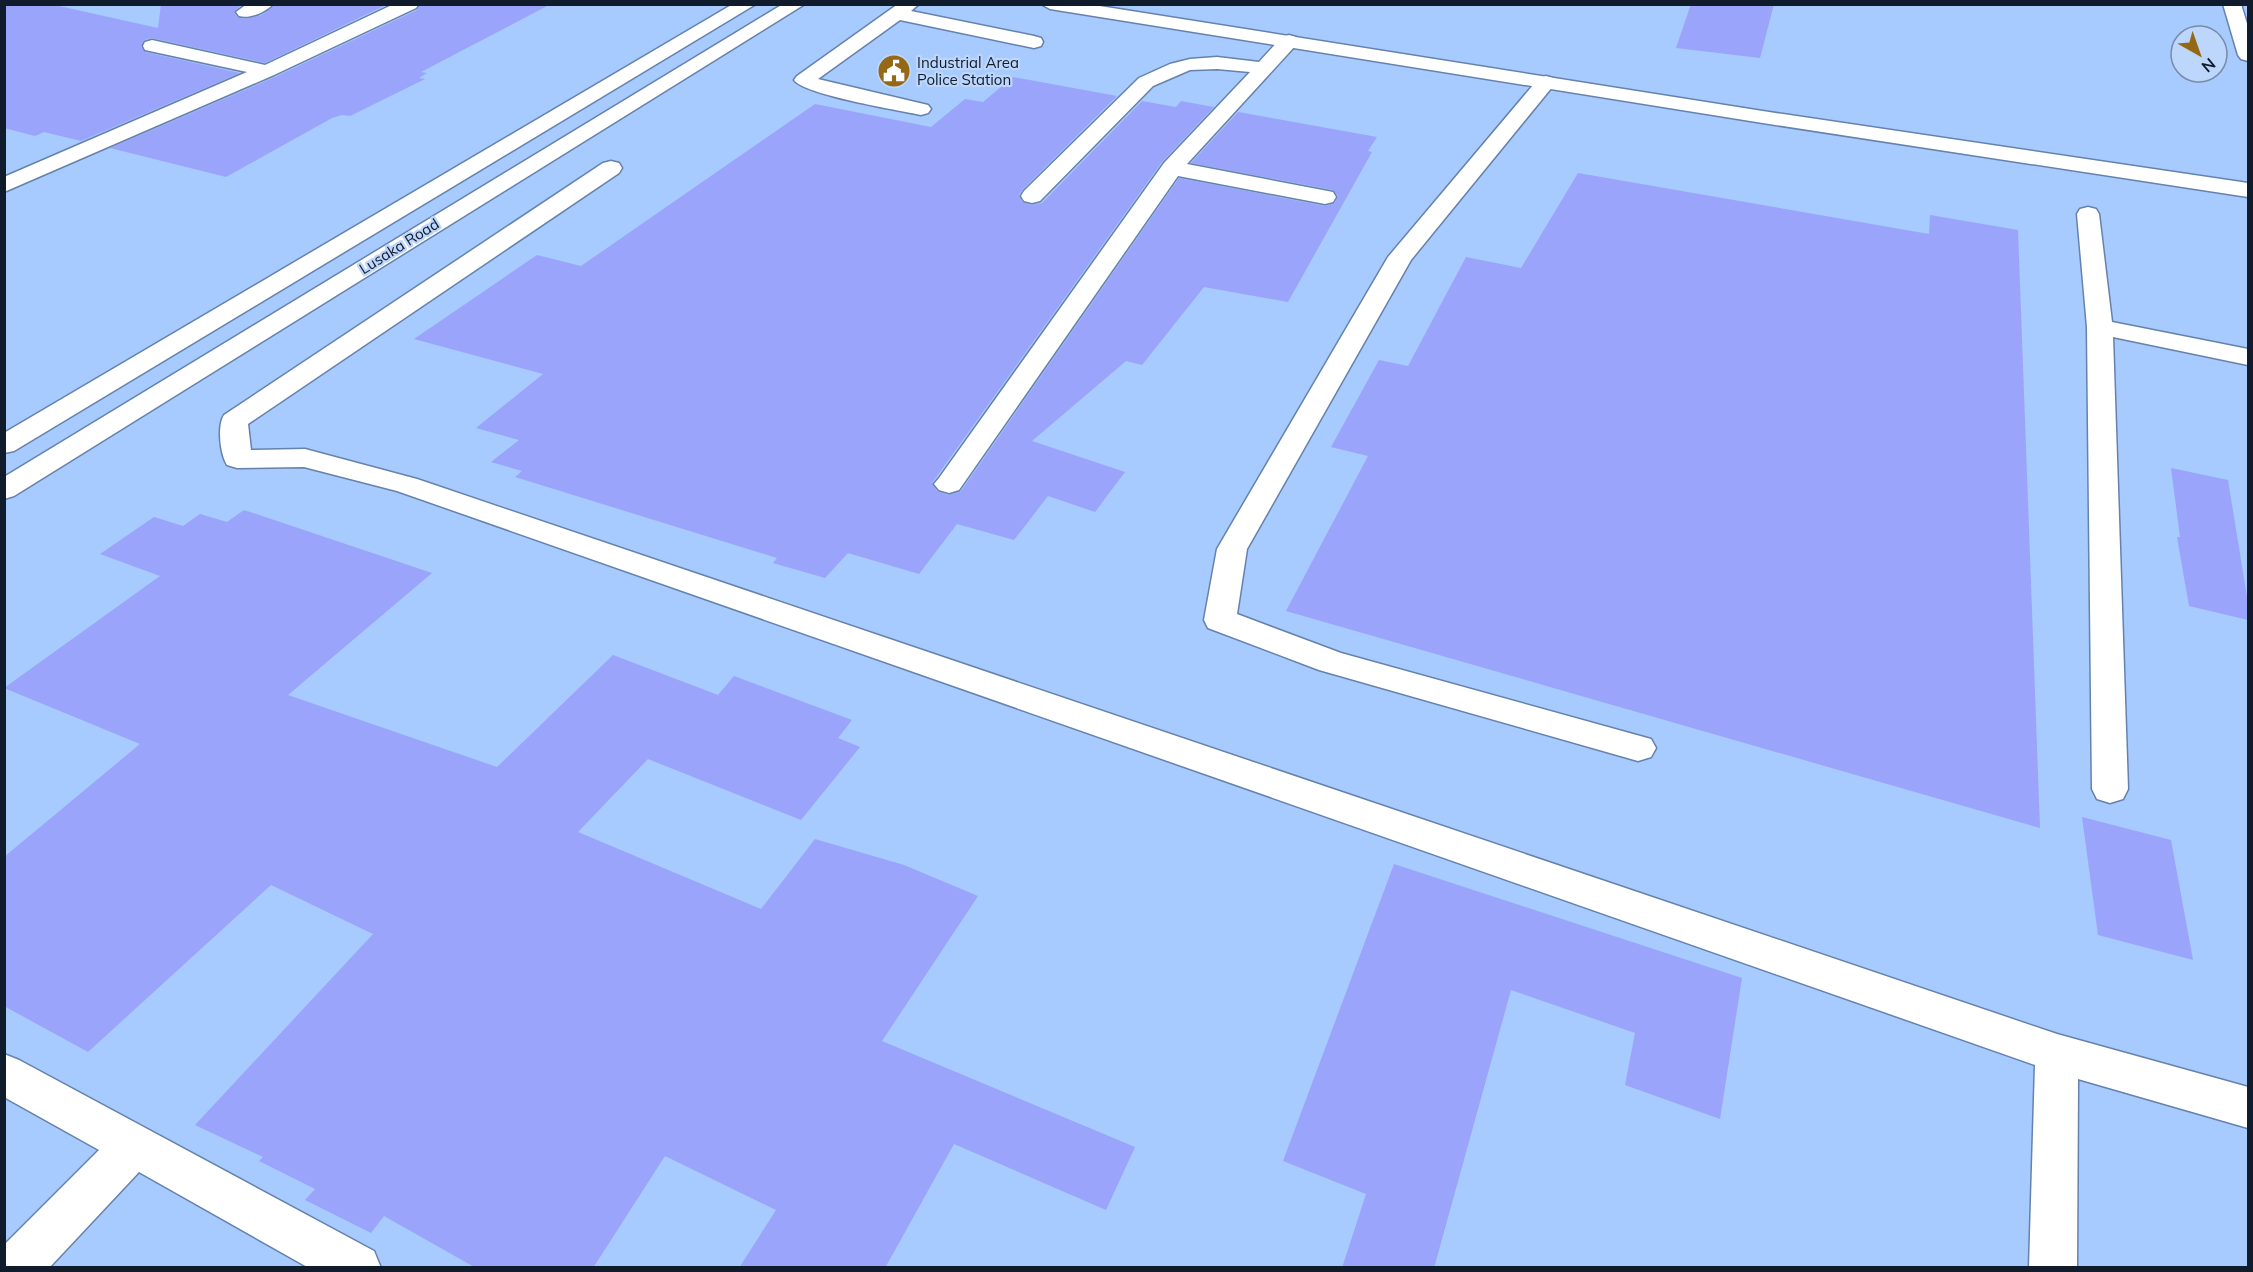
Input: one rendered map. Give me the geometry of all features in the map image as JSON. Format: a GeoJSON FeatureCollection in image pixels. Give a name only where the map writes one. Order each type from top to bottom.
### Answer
{"type":"FeatureCollection","features":[{"type":"Feature","properties":{"kind":"main road"},"geometry":{"type":"LineString","coordinates":[[245,12],[264,4]]}},
{"type":"Feature","properties":{"kind":"main road"},"geometry":{"type":"LineString","coordinates":[[4,185],[267,71],[410,4]]}},
{"type":"Feature","properties":{"kind":"main road","name":"Lusaka Road"},"geometry":{"type":"LineString","coordinates":[[4,445],[747,4]]}},
{"type":"Feature","properties":{"kind":"main road","name":"Lusaka Road"},"geometry":{"type":"LineString","coordinates":[[4,490],[796,4]]}},
{"type":"Feature","properties":{"kind":"main road"},"geometry":{"type":"LineString","coordinates":[[1050,4],[2248,189]]}},
{"type":"Feature","properties":{"kind":"main road"},"geometry":{"type":"LineString","coordinates":[[2232,4],[2248,56]]}},
{"type":"Feature","properties":{"kind":"main road"},"geometry":{"type":"LineString","coordinates":[[921,108],[821,87],[804,80],[904,9],[1034,42]]}},
{"type":"Feature","properties":{"kind":"main road"},"geometry":{"type":"LineString","coordinates":[[949,484],[1172,168],[1289,41]]}},
{"type":"Feature","properties":{"kind":"main road"},"geometry":{"type":"LineString","coordinates":[[152,46],[267,71]]}},
{"type":"Feature","properties":{"kind":"main road"},"geometry":{"type":"LineString","coordinates":[[1032,196],[1146,82],[1162,72],[1194,62],[1264,68]]}},
{"type":"Feature","properties":{"kind":"main road"},"geometry":{"type":"LineString","coordinates":[[1546,82],[1400,257],[1233,549],[1220,620],[1331,662],[1638,748]]}},
{"type":"Feature","properties":{"kind":"main road"},"geometry":{"type":"LineString","coordinates":[[611,168],[234,421],[237,459],[305,458],[407,485],[2057,1053],[2248,1108]]}},
{"type":"Feature","properties":{"kind":"main road"},"geometry":{"type":"LineString","coordinates":[[1172,168],[1325,197]]}},
{"type":"Feature","properties":{"kind":"main road"},"geometry":{"type":"LineString","coordinates":[[2088,214],[2100,327],[2110,789]]}},
{"type":"Feature","properties":{"kind":"main road"},"geometry":{"type":"LineString","coordinates":[[2100,327],[2248,357]]}},
{"type":"Feature","properties":{"kind":"main road"},"geometry":{"type":"LineString","coordinates":[[2053,1268],[2057,1053]]}},
{"type":"Feature","properties":{"kind":"main road"},"geometry":{"type":"LineString","coordinates":[[4,1074],[357,1268]]}},
{"type":"Feature","properties":{"kind":"main road"},"geometry":{"type":"LineString","coordinates":[[16,1268],[134,1145]]}},
{"type":"Feature","properties":{"kind":"shaded area"},"geometry":{"type":"Polygon","coordinates":[[[5,5],[2248,5],[2248,1267],[5,1268],[5,5]]]}},
{"type":"Feature","properties":{"kind":"building"},"geometry":{"type":"Polygon","coordinates":[[[4,4],[50,4],[158,28],[161,4],[242,4],[234,12],[237,17],[243,19],[262,15],[275,4],[388,4],[265,63],[152,38],[144,40],[141,47],[145,52],[240,73],[81,141],[44,132],[35,136],[4,128],[4,4]]]}},
{"type":"Feature","properties":{"kind":"building"},"geometry":{"type":"Polygon","coordinates":[[[421,4],[551,4],[421,72],[427,73],[419,78],[425,79],[350,116],[342,115],[332,118],[226,177],[110,148],[275,77],[417,10],[421,4]]]}},
{"type":"Feature","properties":{"kind":"building"},"geometry":{"type":"Polygon","coordinates":[[[1691,4],[1774,4],[1760,58],[1676,48],[1691,4]]]}},
{"type":"Feature","properties":{"kind":"building"},"geometry":{"type":"Polygon","coordinates":[[[1013,77],[1117,96],[1022,190],[1019,195],[1022,202],[1031,205],[1042,203],[1142,101],[1176,107],[1181,101],[1214,107],[1162,162],[932,483],[937,491],[948,495],[961,491],[1179,178],[1325,206],[1335,203],[1338,196],[1333,190],[1191,163],[1238,112],[1377,137],[1368,151],[1372,152],[1288,302],[1204,287],[1142,365],[1126,361],[1032,441],[1125,472],[1095,512],[1048,496],[1014,540],[957,524],[919,574],[848,553],[825,578],[773,563],[777,558],[515,477],[522,471],[491,462],[519,440],[476,428],[543,374],[414,339],[537,255],[581,266],[815,104],[931,127],[965,99],[983,102],[1013,77]]]}},
{"type":"Feature","properties":{"kind":"building"},"geometry":{"type":"Polygon","coordinates":[[[1578,173],[1929,234],[1930,215],[2018,230],[2040,828],[1286,611],[1368,456],[1331,447],[1379,360],[1408,366],[1466,257],[1521,268],[1578,173]]]}},
{"type":"Feature","properties":{"kind":"building"},"geometry":{"type":"Polygon","coordinates":[[[2171,468],[2228,480],[2248,603],[2248,620],[2189,606],[2177,537],[2180,537],[2171,468]]]}},
{"type":"Feature","properties":{"kind":"building"},"geometry":{"type":"Polygon","coordinates":[[[244,510],[432,573],[288,695],[497,767],[613,655],[718,695],[734,676],[852,720],[838,738],[860,747],[801,820],[648,759],[578,832],[761,909],[815,839],[904,865],[978,896],[882,1041],[1135,1147],[1106,1210],[954,1144],[885,1268],[739,1268],[776,1210],[665,1156],[593,1268],[476,1268],[384,1216],[371,1233],[305,1200],[315,1189],[259,1161],[263,1157],[195,1125],[373,934],[271,885],[88,1052],[4,1006],[4,857],[140,744],[4,688],[160,576],[100,554],[154,517],[183,526],[200,514],[227,522],[244,510]]]}},
{"type":"Feature","properties":{"kind":"building"},"geometry":{"type":"Polygon","coordinates":[[[2082,817],[2171,840],[2193,960],[2098,935],[2082,817]]]}},
{"type":"Feature","properties":{"kind":"building"},"geometry":{"type":"Polygon","coordinates":[[[1394,864],[1742,978],[1720,1119],[1625,1085],[1635,1033],[1511,990],[1434,1268],[1342,1268],[1366,1194],[1283,1161],[1394,864]]]}},
{"type":"Feature","properties":{"kind":"place","name":"Industrial Area Police Station"},"geometry":{"type":"Point","coordinates":[894,71]}}]}
